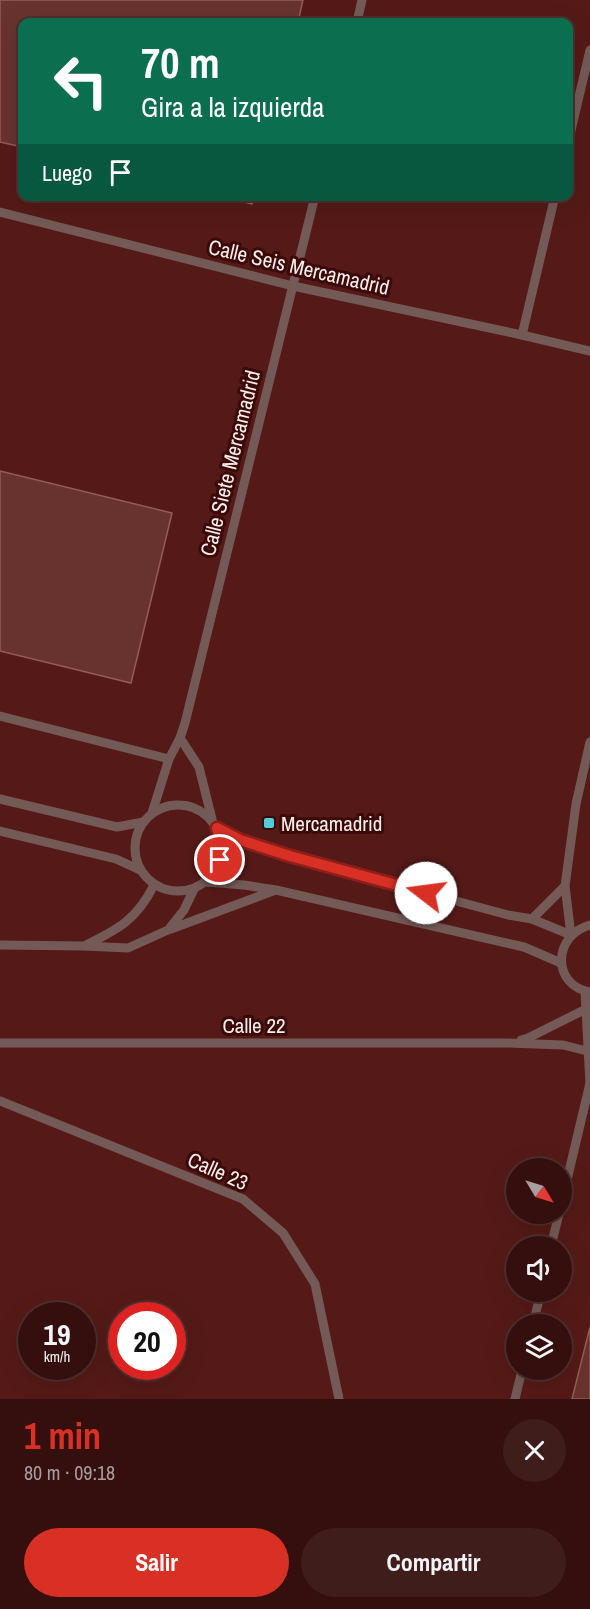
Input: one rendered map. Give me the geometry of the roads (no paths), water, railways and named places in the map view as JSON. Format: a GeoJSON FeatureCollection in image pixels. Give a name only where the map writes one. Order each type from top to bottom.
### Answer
{"type":"FeatureCollection","features":[{"type":"Feature","properties":{"kind":"lane"},"geometry":{"type":"LineString","coordinates":[[358,18],[363,0]]}},
{"type":"Feature","properties":{"kind":"lane"},"geometry":{"type":"LineString","coordinates":[[573,122],[590,50]]}},
{"type":"Feature","properties":{"kind":"lane","name":"Calle Siete Mercamadrid"},"geometry":{"type":"LineString","coordinates":[[152,813],[169,759],[185,723],[314,201]]}},
{"type":"Feature","properties":{"kind":"lane"},"geometry":{"type":"LineString","coordinates":[[522,335],[554,201]]}},
{"type":"Feature","properties":{"kind":"lane","name":"Calle Seis Mercamadrid"},"geometry":{"type":"LineString","coordinates":[[0,212],[293,286],[590,351]]}},
{"type":"Feature","properties":{"kind":"lane"},"geometry":{"type":"LineString","coordinates":[[0,716],[169,759]]}},
{"type":"Feature","properties":{"kind":"lane"},"geometry":{"type":"LineString","coordinates":[[180,738],[199,767],[215,825],[222,846],[220,860],[206,882],[194,889],[174,891],[154,885],[140,870],[135,858],[137,833],[143,822],[162,807],[184,805],[205,814],[215,825],[240,840],[290,856],[497,912],[532,919],[571,935]]}},
{"type":"Feature","properties":{"kind":"lane"},"geometry":{"type":"LineString","coordinates":[[571,935],[565,886],[576,804],[590,742]]}},
{"type":"Feature","properties":{"kind":"lane"},"geometry":{"type":"LineString","coordinates":[[0,799],[117,827],[143,822]]}},
{"type":"Feature","properties":{"kind":"lane"},"geometry":{"type":"LineString","coordinates":[[0,831],[116,859],[140,870]]}},
{"type":"Feature","properties":{"kind":"lane"},"geometry":{"type":"LineString","coordinates":[[206,882],[276,890],[524,947],[561,963]]}},
{"type":"Feature","properties":{"kind":"lane"},"geometry":{"type":"LineString","coordinates":[[84,946],[132,919],[147,900],[154,885]]}},
{"type":"Feature","properties":{"kind":"lane"},"geometry":{"type":"LineString","coordinates":[[532,919],[565,886]]}},
{"type":"Feature","properties":{"kind":"lane"},"geometry":{"type":"LineString","coordinates":[[168,930],[184,910],[194,889]]}},
{"type":"Feature","properties":{"kind":"lane"},"geometry":{"type":"LineString","coordinates":[[0,945],[128,948],[168,930],[276,890]]}},
{"type":"Feature","properties":{"kind":"lane"},"geometry":{"type":"LineString","coordinates":[[572,1159],[590,1084],[587,1051],[587,992],[576,987],[563,972],[561,952],[571,935],[590,925]]}},
{"type":"Feature","properties":{"kind":"lane","name":"Calle 22"},"geometry":{"type":"LineString","coordinates":[[507,1043],[528,1038],[586,1009]]}},
{"type":"Feature","properties":{"kind":"lane","name":"Calle 22"},"geometry":{"type":"LineString","coordinates":[[0,1043],[507,1043],[562,1045],[587,1051]]}},
{"type":"Feature","properties":{"kind":"lane","name":"Calle 23"},"geometry":{"type":"LineString","coordinates":[[0,1101],[243,1200],[283,1233],[315,1284],[339,1399]]}},
{"type":"Feature","properties":{"kind":"lane"},"geometry":{"type":"LineString","coordinates":[[515,1399],[520,1380]]}},
{"type":"Feature","properties":{"kind":"place","name":"Mercamadrid"},"geometry":{"type":"Point","coordinates":[269,823]}}]}
